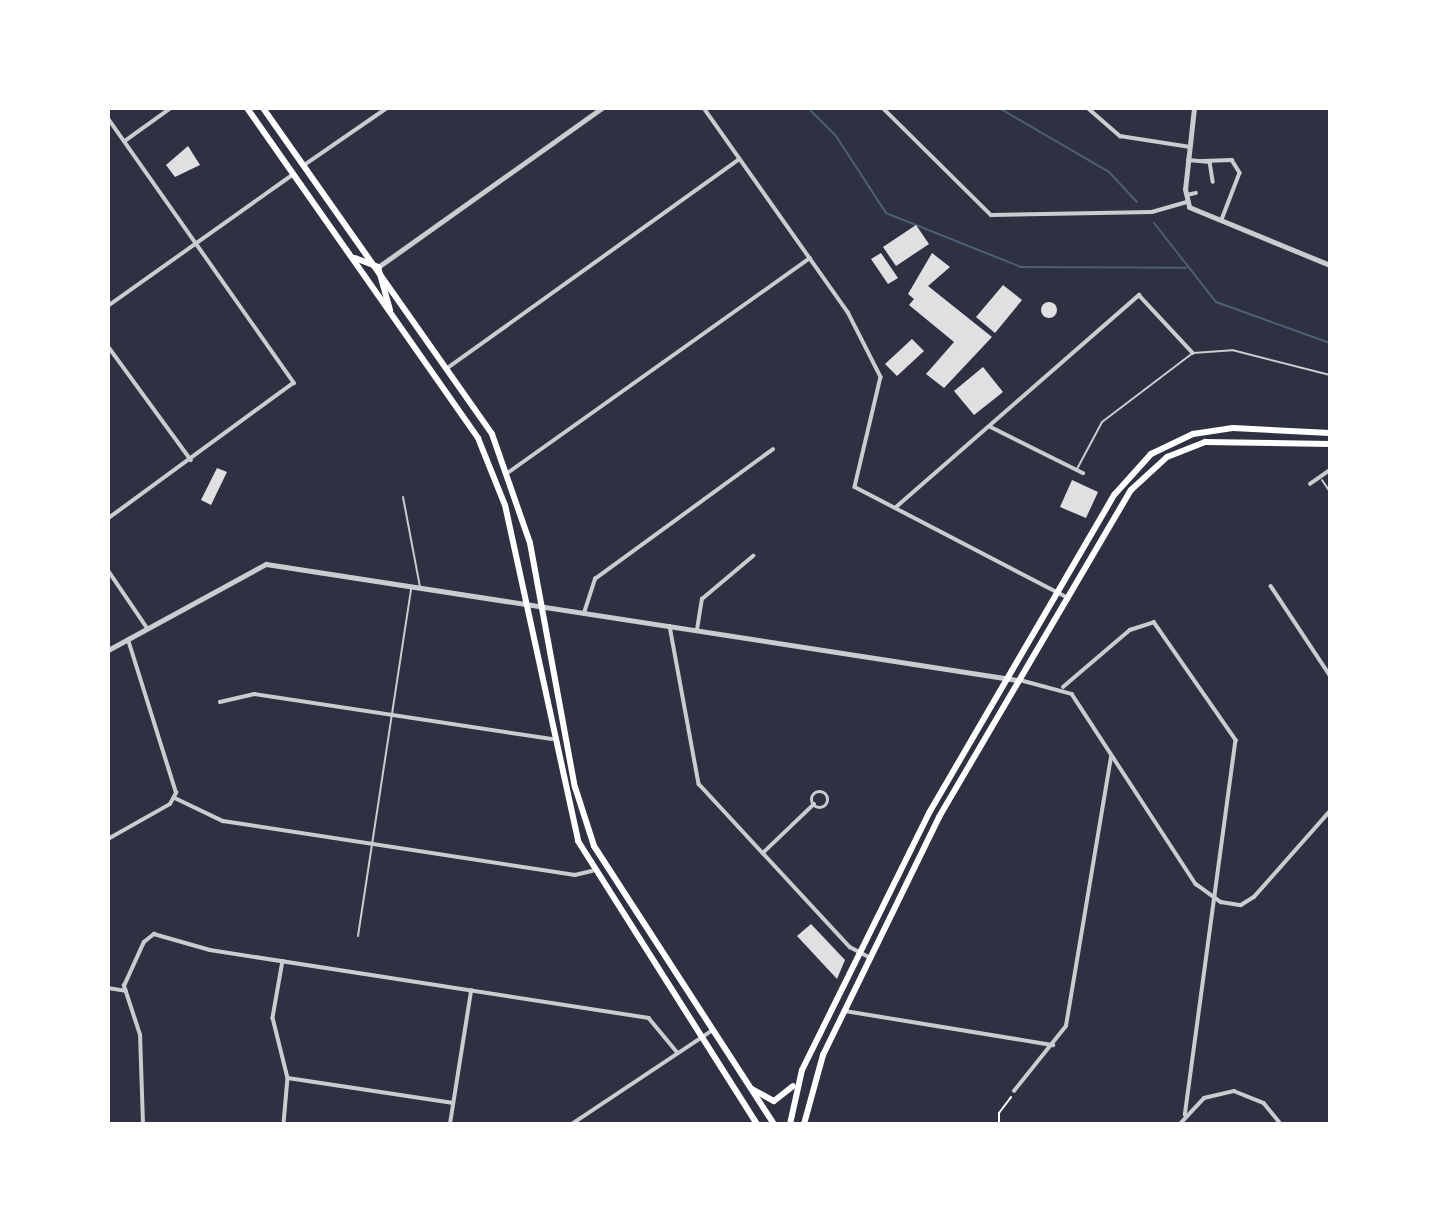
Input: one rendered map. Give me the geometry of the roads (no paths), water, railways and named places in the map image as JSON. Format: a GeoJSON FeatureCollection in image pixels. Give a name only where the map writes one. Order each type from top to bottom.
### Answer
{"type":"FeatureCollection","features":[{"type":"Feature","properties":{"kind":"highway"},"geometry":{"type":"LineString","coordinates":[[247,108],[468,421],[494,471],[526,605],[566,807],[592,871],[757,1124]]}},
{"type":"Feature","properties":{"kind":"highway"},"geometry":{"type":"LineString","coordinates":[[263,108],[449,367],[509,472],[542,607],[587,828],[774,1124]]}},
{"type":"Feature","properties":{"kind":"highway"},"geometry":{"type":"LineString","coordinates":[[352,256],[378,267]]}},
{"type":"Feature","properties":{"kind":"highway"},"geometry":{"type":"LineString","coordinates":[[378,267],[390,310]]}},
{"type":"Feature","properties":{"kind":"highway"},"geometry":{"type":"LineString","coordinates":[[790,1124],[800,1075],[859,952],[1004,678],[1115,495],[1163,447],[1221,429],[1329,433]]}},
{"type":"Feature","properties":{"kind":"highway"},"geometry":{"type":"LineString","coordinates":[[804,1124],[820,1062],[869,957],[1017,680],[1131,490],[1167,457],[1222,440],[1329,444]]}},
{"type":"Feature","properties":{"kind":"highway"},"geometry":{"type":"LineString","coordinates":[[748,1085],[774,1101],[800,1075]]}},
{"type":"Feature","properties":{"kind":"street"},"geometry":{"type":"LineString","coordinates":[[125,141],[172,108]]}},
{"type":"Feature","properties":{"kind":"street"},"geometry":{"type":"LineString","coordinates":[[303,166],[387,108]]}},
{"type":"Feature","properties":{"kind":"street"},"geometry":{"type":"LineString","coordinates":[[378,267],[602,108]]}},
{"type":"Feature","properties":{"kind":"street"},"geometry":{"type":"LineString","coordinates":[[704,108],[810,258],[881,377],[853,483],[895,508],[1066,597]]}},
{"type":"Feature","properties":{"kind":"street"},"geometry":{"type":"LineString","coordinates":[[883,108],[991,215],[1153,212],[1196,193]]}},
{"type":"Feature","properties":{"kind":"street"},"geometry":{"type":"LineString","coordinates":[[1088,108],[1120,136],[1190,147]]}},
{"type":"Feature","properties":{"kind":"street"},"geometry":{"type":"LineString","coordinates":[[1186,199],[1194,108]]}},
{"type":"Feature","properties":{"kind":"street"},"geometry":{"type":"LineString","coordinates":[[108,118],[294,383],[108,519]]}},
{"type":"Feature","properties":{"kind":"street"},"geometry":{"type":"LineString","coordinates":[[449,367],[739,159]]}},
{"type":"Feature","properties":{"kind":"street"},"geometry":{"type":"LineString","coordinates":[[1188,160],[1232,160],[1240,173],[1221,222]]}},
{"type":"Feature","properties":{"kind":"street"},"geometry":{"type":"LineString","coordinates":[[1202,161],[1213,166],[1213,181]]}},
{"type":"Feature","properties":{"kind":"street"},"geometry":{"type":"LineString","coordinates":[[108,306],[294,174]]}},
{"type":"Feature","properties":{"kind":"street"},"geometry":{"type":"LineString","coordinates":[[1186,199],[1221,222],[1329,265]]}},
{"type":"Feature","properties":{"kind":"street"},"geometry":{"type":"LineString","coordinates":[[509,472],[810,258]]}},
{"type":"Feature","properties":{"kind":"street"},"geometry":{"type":"LineString","coordinates":[[895,508],[1139,296],[1193,353]]}},
{"type":"Feature","properties":{"kind":"street"},"geometry":{"type":"LineString","coordinates":[[108,346],[191,460]]}},
{"type":"Feature","properties":{"kind":"street"},"geometry":{"type":"LineString","coordinates":[[990,426],[1083,473]]}},
{"type":"Feature","properties":{"kind":"street"},"geometry":{"type":"LineString","coordinates":[[584,613],[595,579],[773,449]]}},
{"type":"Feature","properties":{"kind":"street"},"geometry":{"type":"LineString","coordinates":[[1310,484],[1322,480],[1329,470]]}},
{"type":"Feature","properties":{"kind":"street"},"geometry":{"type":"LineString","coordinates":[[697,630],[702,599],[753,556]]}},
{"type":"Feature","properties":{"kind":"street"},"geometry":{"type":"LineString","coordinates":[[108,650],[128,640],[146,626],[258,565],[1063,687],[1196,884],[1214,899],[1248,902],[1329,811]]}},
{"type":"Feature","properties":{"kind":"street"},"geometry":{"type":"LineString","coordinates":[[108,570],[146,626]]}},
{"type":"Feature","properties":{"kind":"street"},"geometry":{"type":"LineString","coordinates":[[1271,586],[1329,676]]}},
{"type":"Feature","properties":{"kind":"street"},"geometry":{"type":"LineString","coordinates":[[1063,687],[1142,622],[1158,624],[1236,740],[1185,1115],[1180,1124]]}},
{"type":"Feature","properties":{"kind":"street"},"geometry":{"type":"LineString","coordinates":[[670,626],[697,778],[859,952],[869,957]]}},
{"type":"Feature","properties":{"kind":"street"},"geometry":{"type":"LineString","coordinates":[[128,640],[175,798],[223,821],[575,875],[592,871]]}},
{"type":"Feature","properties":{"kind":"street"},"geometry":{"type":"LineString","coordinates":[[220,702],[246,693],[552,739]]}},
{"type":"Feature","properties":{"kind":"street"},"geometry":{"type":"LineString","coordinates":[[1014,1091],[1066,1026],[1111,757]]}},
{"type":"Feature","properties":{"kind":"street"},"geometry":{"type":"LineString","coordinates":[[764,852],[814,804],[815,794],[826,795],[823,806],[814,804]]}},
{"type":"Feature","properties":{"kind":"street"},"geometry":{"type":"LineString","coordinates":[[108,839],[175,798]]}},
{"type":"Feature","properties":{"kind":"street"},"geometry":{"type":"LineString","coordinates":[[143,1124],[140,1035],[126,991],[152,935],[283,961],[653,1019],[678,1053]]}},
{"type":"Feature","properties":{"kind":"street"},"geometry":{"type":"LineString","coordinates":[[283,961],[273,1018],[288,1078],[284,1124]]}},
{"type":"Feature","properties":{"kind":"street"},"geometry":{"type":"LineString","coordinates":[[108,988],[126,991]]}},
{"type":"Feature","properties":{"kind":"street"},"geometry":{"type":"LineString","coordinates":[[450,1124],[471,990]]}},
{"type":"Feature","properties":{"kind":"street"},"geometry":{"type":"LineString","coordinates":[[843,1010],[1053,1045]]}},
{"type":"Feature","properties":{"kind":"street"},"geometry":{"type":"LineString","coordinates":[[572,1124],[713,1029]]}},
{"type":"Feature","properties":{"kind":"street"},"geometry":{"type":"LineString","coordinates":[[288,1078],[453,1103]]}},
{"type":"Feature","properties":{"kind":"street"},"geometry":{"type":"LineString","coordinates":[[1185,1115],[1210,1095],[1234,1091],[1264,1103],[1281,1124]]}},
{"type":"Feature","properties":{"kind":"lane"},"geometry":{"type":"LineString","coordinates":[[1076,470],[1102,422],[1193,353],[1232,351],[1329,375]]}},
{"type":"Feature","properties":{"kind":"lane"},"geometry":{"type":"LineString","coordinates":[[1322,480],[1329,492]]}},
{"type":"Feature","properties":{"kind":"lane"},"geometry":{"type":"LineString","coordinates":[[403,497],[420,588]]}},
{"type":"Feature","properties":{"kind":"lane"},"geometry":{"type":"LineString","coordinates":[[358,936],[411,587]]}},
{"type":"Feature","properties":{"kind":"waterway"},"geometry":{"type":"LineString","coordinates":[[808,108],[836,136],[886,213],[1021,267],[1186,268]]}},
{"type":"Feature","properties":{"kind":"waterway"},"geometry":{"type":"LineString","coordinates":[[999,108],[1109,172],[1137,202]]}},
{"type":"Feature","properties":{"kind":"waterway"},"geometry":{"type":"LineString","coordinates":[[1154,223],[1216,302],[1330,343]]}}]}
